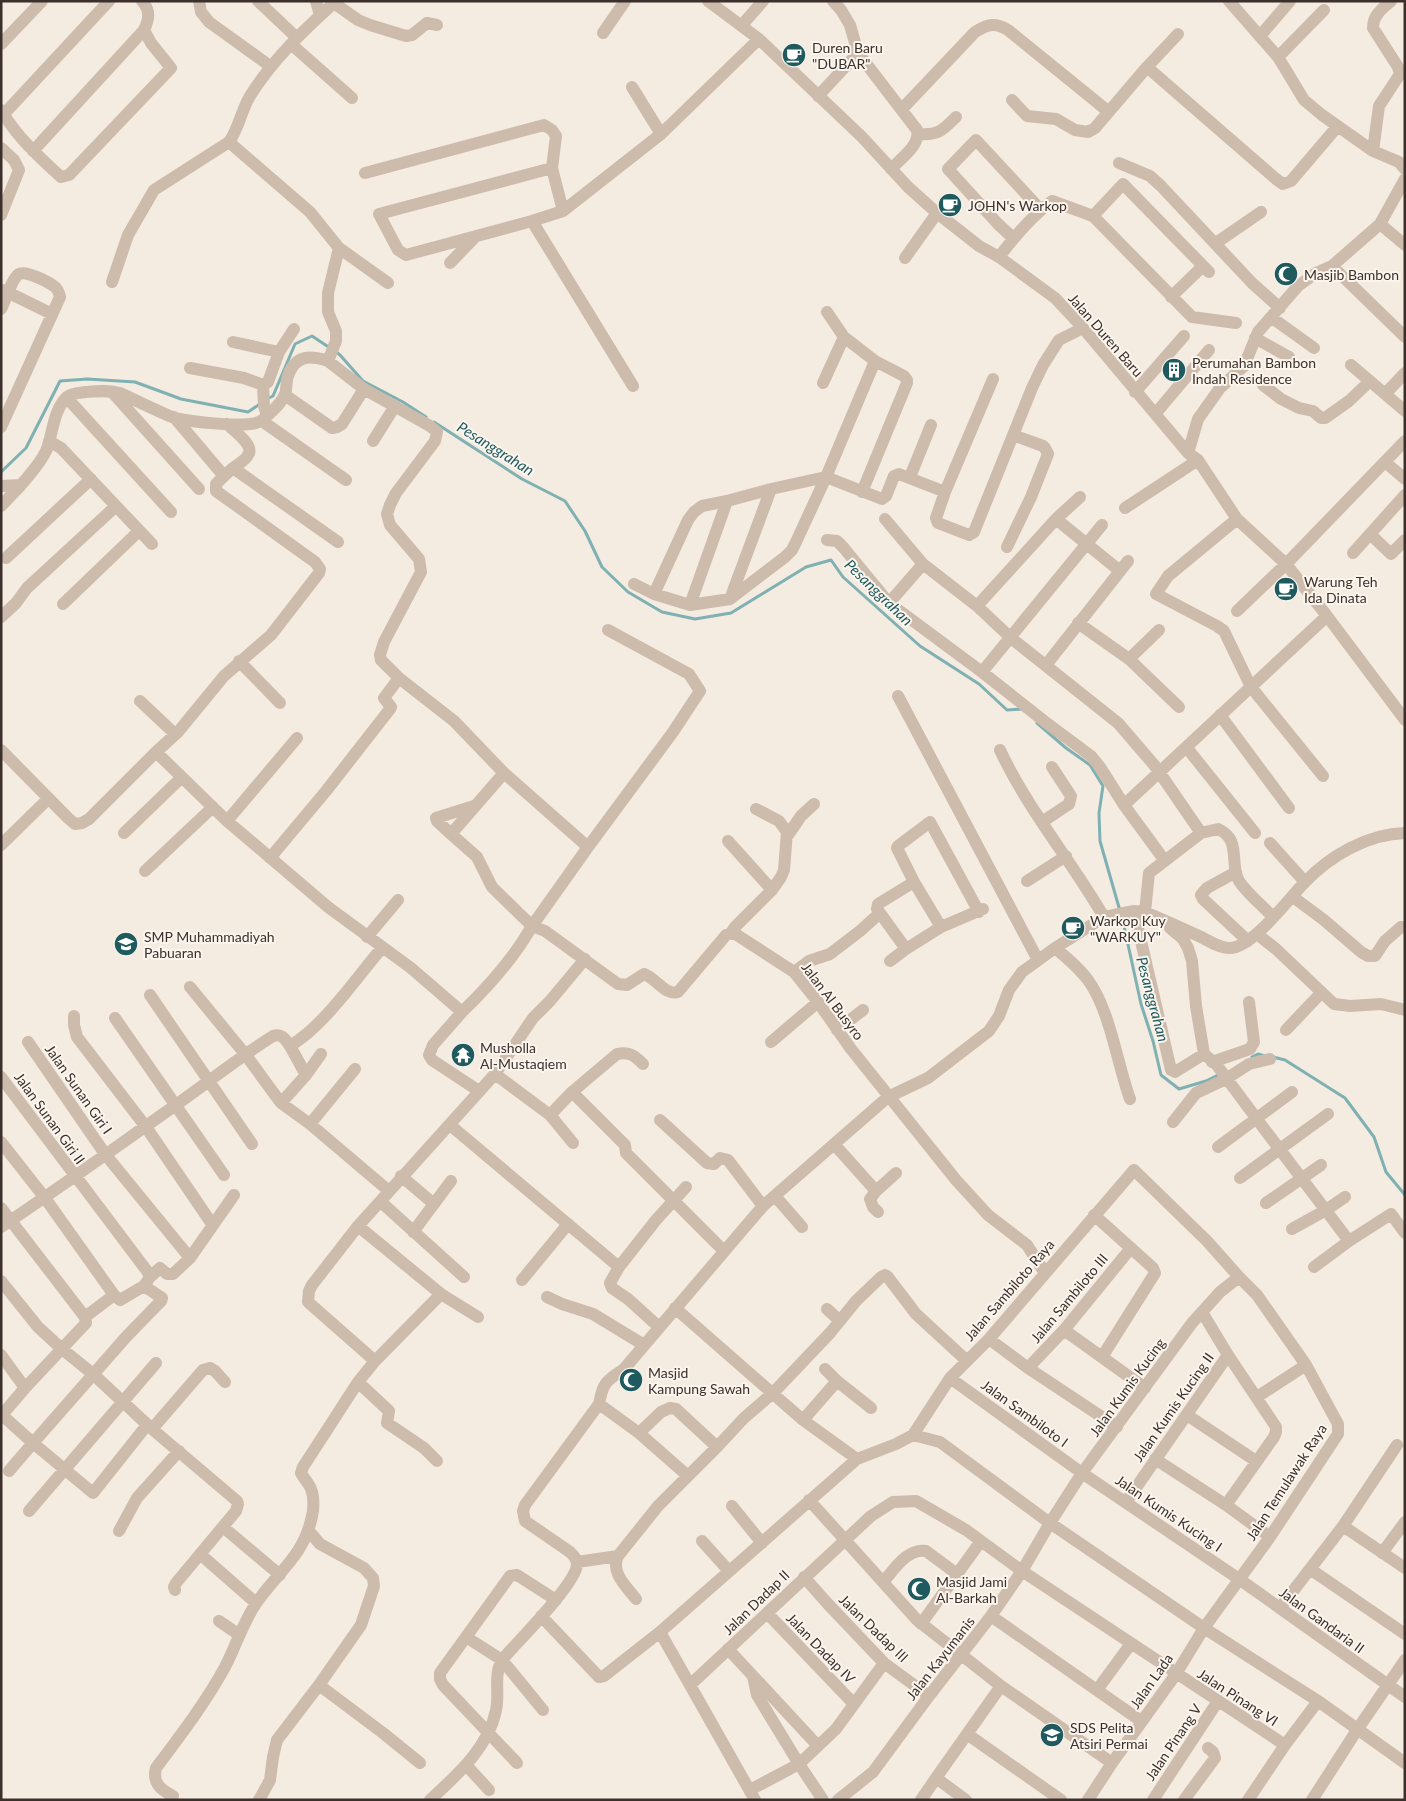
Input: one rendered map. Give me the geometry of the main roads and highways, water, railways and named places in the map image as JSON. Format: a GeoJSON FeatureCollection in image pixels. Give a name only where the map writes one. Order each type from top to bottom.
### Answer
{"type":"FeatureCollection","features":[{"type":"Feature","properties":{"kind":"waterway","name":"Pesanggrahan"},"geometry":{"type":"LineString","coordinates":[[267,399],[273,396],[295,344],[312,336],[330,348]]}},
{"type":"Feature","properties":{"kind":"waterway","name":"Pesanggrahan"},"geometry":{"type":"LineString","coordinates":[[335,351],[363,381],[403,402],[426,417]]}},
{"type":"Feature","properties":{"kind":"waterway","name":"Pesanggrahan"},"geometry":{"type":"LineString","coordinates":[[1,472],[26,448],[60,381],[87,379],[135,382],[181,399],[248,412],[260,404]]}},
{"type":"Feature","properties":{"kind":"waterway","name":"Pesanggrahan"},"geometry":{"type":"LineString","coordinates":[[434,422],[522,479],[565,501],[585,531],[602,567],[628,592],[662,612],[695,619],[731,613],[806,567],[831,560],[843,577],[920,646],[979,684],[1007,710],[1022,709]]}},
{"type":"Feature","properties":{"kind":"waterway","name":"Pesanggrahan"},"geometry":{"type":"LineString","coordinates":[[1037,723],[1066,748],[1090,765],[1103,786],[1099,813],[1100,841],[1120,911]]}},
{"type":"Feature","properties":{"kind":"waterway","name":"Pesanggrahan"},"geometry":{"type":"LineString","coordinates":[[1122,917],[1141,1004],[1153,1041],[1161,1075],[1179,1089],[1206,1081],[1220,1074]]}},
{"type":"Feature","properties":{"kind":"waterway","name":"Pesanggrahan"},"geometry":{"type":"LineString","coordinates":[[1252,1057],[1258,1054],[1265,1056]]}},
{"type":"Feature","properties":{"kind":"waterway","name":"Pesanggrahan"},"geometry":{"type":"LineString","coordinates":[[1273,1057],[1285,1060],[1345,1098],[1374,1137],[1386,1172],[1405,1195]]}},
{"type":"Feature","properties":{"kind":"place","name":"Duren Baru \"DUBAR\""},"geometry":{"type":"Point","coordinates":[794,55]}},
{"type":"Feature","properties":{"kind":"place","name":"JOHN's Warkop"},"geometry":{"type":"Point","coordinates":[950,205]}},
{"type":"Feature","properties":{"kind":"place","name":"Masjib Bambon"},"geometry":{"type":"Point","coordinates":[1286,274]}},
{"type":"Feature","properties":{"kind":"place","name":"Perumahan Bambon Indah Residence"},"geometry":{"type":"Point","coordinates":[1174,370]}},
{"type":"Feature","properties":{"kind":"place","name":"Warung Teh Ida Dinata"},"geometry":{"type":"Point","coordinates":[1286,589]}},
{"type":"Feature","properties":{"kind":"place","name":"Warkop Kuy \"WARKUY\""},"geometry":{"type":"Point","coordinates":[1073,928]}},
{"type":"Feature","properties":{"kind":"place","name":"SMP Muhammadiyah Pabuaran"},"geometry":{"type":"Point","coordinates":[126,944]}},
{"type":"Feature","properties":{"kind":"place","name":"Musholla Al-Mustaqiem"},"geometry":{"type":"Point","coordinates":[463,1055]}},
{"type":"Feature","properties":{"kind":"place","name":"Masjid Kampung Sawah"},"geometry":{"type":"Point","coordinates":[631,1380]}},
{"type":"Feature","properties":{"kind":"place","name":"Masjid Jami Al-Barkah"},"geometry":{"type":"Point","coordinates":[919,1589]}},
{"type":"Feature","properties":{"kind":"place","name":"SDS Pelita Atsiri Permai"},"geometry":{"type":"Point","coordinates":[1052,1735]}}]}
